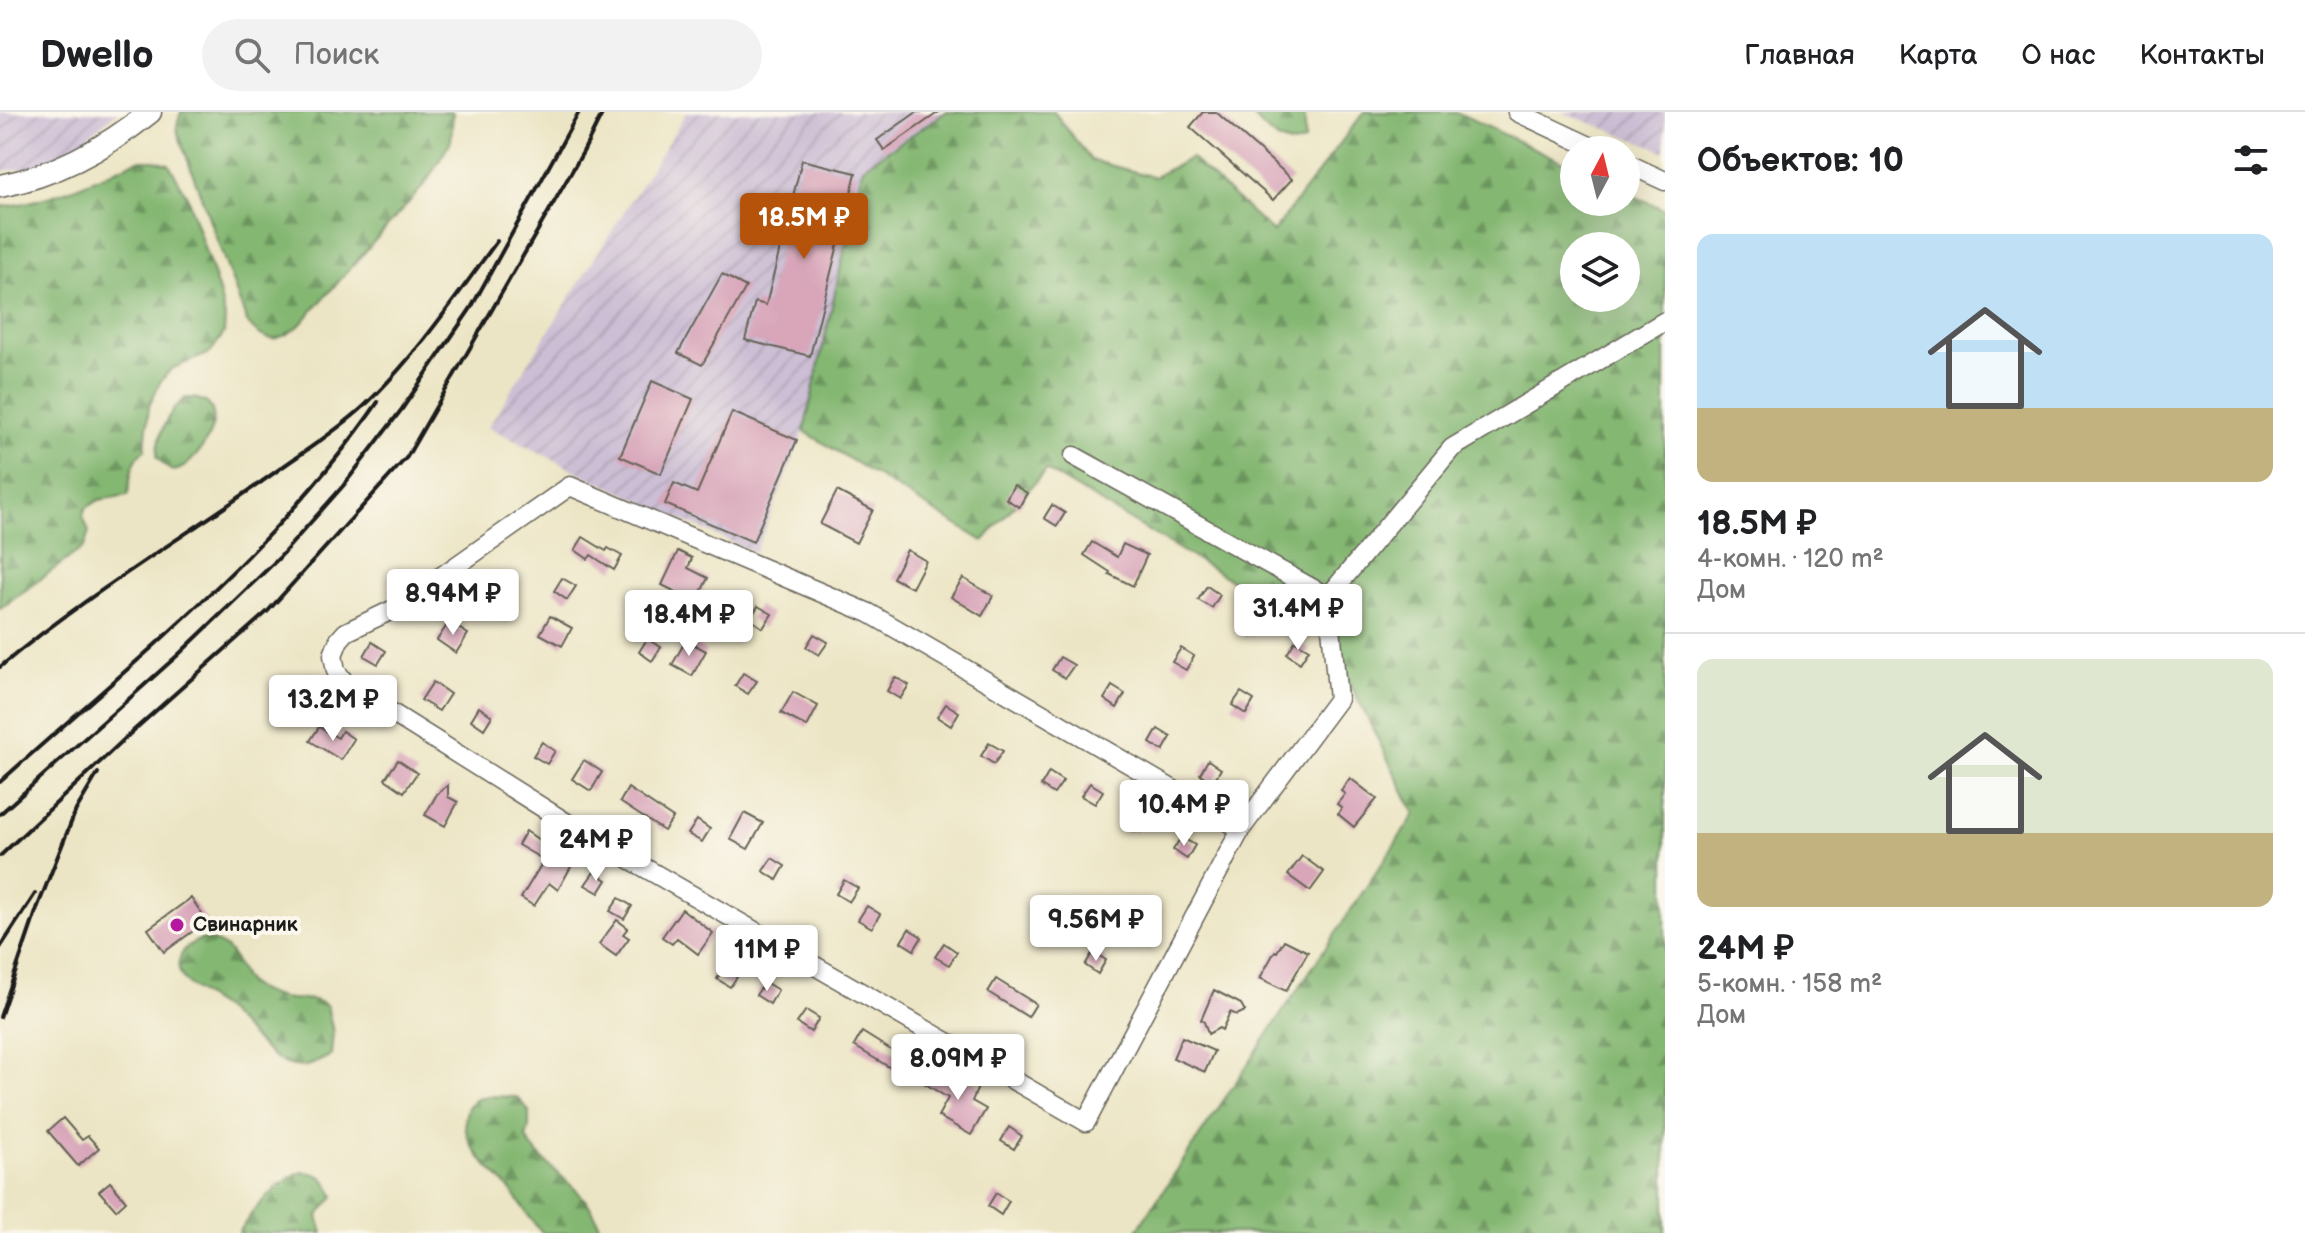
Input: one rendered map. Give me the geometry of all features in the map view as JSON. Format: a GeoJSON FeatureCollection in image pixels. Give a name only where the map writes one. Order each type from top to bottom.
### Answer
{"type":"FeatureCollection","features":[{"type":"Feature","properties":{"kind":"street"},"geometry":{"type":"LineString","coordinates":[[0,186],[52,171],[86,156],[124,133],[150,112]]}},
{"type":"Feature","properties":{"kind":"street"},"geometry":{"type":"LineString","coordinates":[[1517,112],[1568,136]]}},
{"type":"Feature","properties":{"kind":"street"},"geometry":{"type":"LineString","coordinates":[[1640,169],[1665,181]]}},
{"type":"Feature","properties":{"kind":"street"},"geometry":{"type":"LineString","coordinates":[[1241,829],[869,613],[570,486],[396,608],[346,632],[333,655],[336,671],[346,684],[567,823],[1086,1122],[1241,829],[1338,699],[1328,597],[1452,448],[1665,321]]}},
{"type":"Feature","properties":{"kind":"street"},"geometry":{"type":"LineString","coordinates":[[1074,456],[1328,597]]}},
{"type":"Feature","properties":{"kind":"shaded area"},"geometry":{"type":"Polygon","coordinates":[[[0,112],[117,112],[50,166],[0,171],[0,112]]]}},
{"type":"Feature","properties":{"kind":"shaded area"},"geometry":{"type":"Polygon","coordinates":[[[687,112],[946,112],[863,167],[804,431],[755,553],[588,477],[488,427],[687,112]]]}},
{"type":"Feature","properties":{"kind":"shaded area"},"geometry":{"type":"Polygon","coordinates":[[[1561,112],[1665,112],[1665,152],[1640,142],[1640,136],[1625,136],[1561,112]]]}},
{"type":"Feature","properties":{"kind":"green space"},"geometry":{"type":"Polygon","coordinates":[[[181,112],[453,112],[451,141],[426,183],[299,326],[272,339],[260,335],[247,322],[178,133],[181,112]]]}},
{"type":"Feature","properties":{"kind":"green space"},"geometry":{"type":"Polygon","coordinates":[[[946,112],[1054,112],[1091,160],[1154,177],[1191,158],[1273,232],[1364,112],[1456,112],[1560,160],[1560,216],[1640,216],[1640,198],[1665,210],[1665,1233],[1135,1233],[1415,814],[1327,637],[1046,470],[983,541],[804,431],[863,167],[946,112]]]}},
{"type":"Feature","properties":{"kind":"green space"},"geometry":{"type":"Polygon","coordinates":[[[1250,112],[1302,112],[1305,117],[1305,141],[1289,144],[1274,137],[1250,112]]]}},
{"type":"Feature","properties":{"kind":"green space"},"geometry":{"type":"Polygon","coordinates":[[[138,160],[169,164],[187,196],[219,292],[225,317],[224,333],[210,353],[171,369],[160,382],[149,406],[145,449],[134,464],[128,495],[99,500],[85,509],[83,516],[89,532],[84,547],[0,609],[0,207],[53,195],[138,160]]]}},
{"type":"Feature","properties":{"kind":"green space"},"geometry":{"type":"Polygon","coordinates":[[[185,398],[203,401],[212,409],[213,422],[201,450],[180,469],[171,470],[157,457],[159,440],[168,417],[185,398]]]}},
{"type":"Feature","properties":{"kind":"green space"},"geometry":{"type":"Polygon","coordinates":[[[203,939],[215,942],[231,953],[243,975],[255,988],[278,997],[313,1000],[327,1006],[333,1032],[331,1055],[303,1066],[284,1063],[263,1048],[228,1013],[184,980],[179,962],[183,952],[203,939]]]}},
{"type":"Feature","properties":{"kind":"green space"},"geometry":{"type":"Polygon","coordinates":[[[488,1096],[517,1097],[529,1111],[526,1138],[590,1207],[600,1233],[543,1233],[480,1157],[468,1137],[466,1114],[474,1101],[488,1096]]]}},
{"type":"Feature","properties":{"kind":"green space"},"geometry":{"type":"Polygon","coordinates":[[[303,1172],[323,1178],[334,1196],[318,1216],[323,1233],[239,1233],[266,1197],[303,1172]]]}},
{"type":"Feature","properties":{"kind":"building"},"geometry":{"type":"Polygon","coordinates":[[[917,112],[939,112],[884,150],[877,140],[917,112]]]}},
{"type":"Feature","properties":{"kind":"building"},"geometry":{"type":"Polygon","coordinates":[[[1203,112],[1216,112],[1292,179],[1273,200],[1190,127],[1203,112]]]}},
{"type":"Feature","properties":{"kind":"building"},"geometry":{"type":"Polygon","coordinates":[[[802,160],[856,173],[810,356],[745,340],[755,302],[766,305],[802,160]]]}},
{"type":"Feature","properties":{"kind":"building"},"geometry":{"type":"Polygon","coordinates":[[[722,274],[746,287],[702,365],[678,353],[722,274]]]}},
{"type":"Feature","properties":{"kind":"building"},"geometry":{"type":"Polygon","coordinates":[[[652,381],[693,399],[661,474],[620,456],[652,381]]]}},
{"type":"Feature","properties":{"kind":"building"},"geometry":{"type":"Polygon","coordinates":[[[732,412],[797,440],[753,542],[665,504],[674,483],[697,493],[732,412]]]}},
{"type":"Feature","properties":{"kind":"building"},"geometry":{"type":"Polygon","coordinates":[[[1014,485],[1027,493],[1019,507],[1006,499],[1014,485]]]}},
{"type":"Feature","properties":{"kind":"building"},"geometry":{"type":"Polygon","coordinates":[[[837,491],[873,510],[856,543],[820,524],[837,491]]]}},
{"type":"Feature","properties":{"kind":"building"},"geometry":{"type":"Polygon","coordinates":[[[1052,505],[1065,513],[1057,526],[1044,518],[1052,505]]]}},
{"type":"Feature","properties":{"kind":"building"},"geometry":{"type":"Polygon","coordinates":[[[583,537],[606,551],[608,548],[622,556],[614,570],[591,555],[588,559],[575,550],[583,537]]]}},
{"type":"Feature","properties":{"kind":"building"},"geometry":{"type":"Polygon","coordinates":[[[1092,542],[1117,557],[1123,544],[1147,555],[1133,586],[1109,574],[1084,555],[1092,542]]]}},
{"type":"Feature","properties":{"kind":"building"},"geometry":{"type":"Polygon","coordinates":[[[907,550],[926,561],[912,588],[893,578],[907,550]]]}},
{"type":"Feature","properties":{"kind":"building"},"geometry":{"type":"Polygon","coordinates":[[[678,551],[692,558],[688,568],[708,578],[696,602],[662,585],[678,551]]]}},
{"type":"Feature","properties":{"kind":"building"},"geometry":{"type":"Polygon","coordinates":[[[483,577],[496,585],[488,598],[474,590],[483,577]]]}},
{"type":"Feature","properties":{"kind":"building"},"geometry":{"type":"Polygon","coordinates":[[[562,578],[576,586],[567,600],[554,591],[562,578]]]}},
{"type":"Feature","properties":{"kind":"building"},"geometry":{"type":"Polygon","coordinates":[[[963,578],[993,596],[982,616],[951,597],[963,578]]]}},
{"type":"Feature","properties":{"kind":"building"},"geometry":{"type":"Polygon","coordinates":[[[1207,586],[1220,595],[1212,608],[1198,600],[1207,586]]]}},
{"type":"Feature","properties":{"kind":"building"},"geometry":{"type":"Polygon","coordinates":[[[758,606],[772,614],[763,628],[750,619],[758,606]]]}},
{"type":"Feature","properties":{"kind":"building"},"geometry":{"type":"Polygon","coordinates":[[[550,616],[572,628],[562,646],[540,634],[550,616]]]}},
{"type":"Feature","properties":{"kind":"building"},"geometry":{"type":"Polygon","coordinates":[[[1247,616],[1261,624],[1252,637],[1239,629],[1247,616]]]}},
{"type":"Feature","properties":{"kind":"building"},"geometry":{"type":"Polygon","coordinates":[[[449,622],[468,634],[456,653],[437,640],[449,622]]]}},
{"type":"Feature","properties":{"kind":"building"},"geometry":{"type":"Polygon","coordinates":[[[814,634],[828,642],[819,655],[806,647],[814,634]]]}},
{"type":"Feature","properties":{"kind":"building"},"geometry":{"type":"Polygon","coordinates":[[[647,639],[661,647],[652,661],[639,652],[647,639]]]}},
{"type":"Feature","properties":{"kind":"building"},"geometry":{"type":"Polygon","coordinates":[[[686,640],[706,651],[692,676],[672,665],[686,640]]]}},
{"type":"Feature","properties":{"kind":"building"},"geometry":{"type":"Polygon","coordinates":[[[1295,641],[1309,649],[1300,663],[1287,654],[1295,641]]]}},
{"type":"Feature","properties":{"kind":"building"},"geometry":{"type":"Polygon","coordinates":[[[372,642],[386,651],[378,664],[364,656],[372,642]]]}},
{"type":"Feature","properties":{"kind":"building"},"geometry":{"type":"Polygon","coordinates":[[[1181,648],[1194,656],[1186,670],[1172,662],[1181,648]]]}},
{"type":"Feature","properties":{"kind":"building"},"geometry":{"type":"Polygon","coordinates":[[[1060,657],[1074,665],[1065,678],[1052,670],[1060,657]]]}},
{"type":"Feature","properties":{"kind":"building"},"geometry":{"type":"Polygon","coordinates":[[[743,673],[757,681],[748,694],[735,686],[743,673]]]}},
{"type":"Feature","properties":{"kind":"building"},"geometry":{"type":"Polygon","coordinates":[[[895,677],[909,685],[900,699],[887,691],[895,677]]]}},
{"type":"Feature","properties":{"kind":"building"},"geometry":{"type":"Polygon","coordinates":[[[433,682],[450,694],[439,711],[421,700],[433,682]]]}},
{"type":"Feature","properties":{"kind":"building"},"geometry":{"type":"Polygon","coordinates":[[[1112,686],[1125,694],[1117,708],[1104,699],[1112,686]]]}},
{"type":"Feature","properties":{"kind":"building"},"geometry":{"type":"Polygon","coordinates":[[[793,692],[818,706],[807,727],[781,713],[793,692]]]}},
{"type":"Feature","properties":{"kind":"building"},"geometry":{"type":"Polygon","coordinates":[[[1241,692],[1254,700],[1246,714],[1232,705],[1241,692]]]}},
{"type":"Feature","properties":{"kind":"building"},"geometry":{"type":"Polygon","coordinates":[[[946,704],[959,712],[951,726],[937,717],[946,704]]]}},
{"type":"Feature","properties":{"kind":"building"},"geometry":{"type":"Polygon","coordinates":[[[479,707],[492,716],[484,729],[471,720],[479,707]]]}},
{"type":"Feature","properties":{"kind":"building"},"geometry":{"type":"Polygon","coordinates":[[[319,727],[338,738],[342,731],[354,739],[341,760],[310,741],[319,727]]]}},
{"type":"Feature","properties":{"kind":"building"},"geometry":{"type":"Polygon","coordinates":[[[1158,729],[1171,737],[1163,751],[1150,743],[1158,729]]]}},
{"type":"Feature","properties":{"kind":"building"},"geometry":{"type":"Polygon","coordinates":[[[542,742],[555,751],[547,764],[533,756],[542,742]]]}},
{"type":"Feature","properties":{"kind":"building"},"geometry":{"type":"Polygon","coordinates":[[[989,743],[1003,751],[994,764],[981,756],[989,743]]]}},
{"type":"Feature","properties":{"kind":"building"},"geometry":{"type":"Polygon","coordinates":[[[398,760],[417,773],[404,792],[385,779],[398,760]]]}},
{"type":"Feature","properties":{"kind":"building"},"geometry":{"type":"Polygon","coordinates":[[[584,760],[602,772],[591,791],[572,779],[584,760]]]}},
{"type":"Feature","properties":{"kind":"building"},"geometry":{"type":"Polygon","coordinates":[[[1208,760],[1221,769],[1213,782],[1200,774],[1208,760]]]}},
{"type":"Feature","properties":{"kind":"building"},"geometry":{"type":"Polygon","coordinates":[[[1049,772],[1063,781],[1054,794],[1041,786],[1049,772]]]}},
{"type":"Feature","properties":{"kind":"building"},"geometry":{"type":"Polygon","coordinates":[[[1350,778],[1377,799],[1354,827],[1338,814],[1342,808],[1337,804],[1345,794],[1341,791],[1350,778]]]}},
{"type":"Feature","properties":{"kind":"building"},"geometry":{"type":"Polygon","coordinates":[[[1090,783],[1103,791],[1095,804],[1081,796],[1090,783]]]}},
{"type":"Feature","properties":{"kind":"building"},"geometry":{"type":"Polygon","coordinates":[[[448,785],[448,797],[458,802],[445,826],[425,815],[437,794],[448,785]]]}},
{"type":"Feature","properties":{"kind":"building"},"geometry":{"type":"Polygon","coordinates":[[[628,788],[673,818],[664,831],[620,802],[628,788]]]}},
{"type":"Feature","properties":{"kind":"building"},"geometry":{"type":"Polygon","coordinates":[[[1130,810],[1144,819],[1135,832],[1122,824],[1130,810]]]}},
{"type":"Feature","properties":{"kind":"building"},"geometry":{"type":"Polygon","coordinates":[[[744,813],[763,823],[748,849],[730,839],[744,813]]]}},
{"type":"Feature","properties":{"kind":"building"},"geometry":{"type":"Polygon","coordinates":[[[697,820],[710,829],[702,842],[688,834],[697,820]]]}},
{"type":"Feature","properties":{"kind":"building"},"geometry":{"type":"Polygon","coordinates":[[[526,831],[573,863],[558,890],[549,883],[534,906],[521,898],[544,860],[518,845],[526,831]]]}},
{"type":"Feature","properties":{"kind":"building"},"geometry":{"type":"Polygon","coordinates":[[[1181,837],[1195,845],[1187,859],[1173,850],[1181,837]]]}},
{"type":"Feature","properties":{"kind":"building"},"geometry":{"type":"Polygon","coordinates":[[[1302,856],[1324,872],[1310,891],[1288,875],[1302,856]]]}},
{"type":"Feature","properties":{"kind":"building"},"geometry":{"type":"Polygon","coordinates":[[[772,858],[785,866],[777,880],[763,871],[772,858]]]}},
{"type":"Feature","properties":{"kind":"building"},"geometry":{"type":"Polygon","coordinates":[[[594,872],[607,880],[599,893],[585,885],[594,872]]]}},
{"type":"Feature","properties":{"kind":"building"},"geometry":{"type":"Polygon","coordinates":[[[844,880],[858,888],[849,902],[836,894],[844,880]]]}},
{"type":"Feature","properties":{"kind":"building","name":"Свинарник"},"geometry":{"type":"Polygon","coordinates":[[[191,898],[207,921],[164,952],[148,929],[191,898]]]}},
{"type":"Feature","properties":{"kind":"building"},"geometry":{"type":"Polygon","coordinates":[[[619,898],[632,906],[624,919],[610,911],[619,898]]]}},
{"type":"Feature","properties":{"kind":"building"},"geometry":{"type":"Polygon","coordinates":[[[867,906],[880,914],[872,928],[858,920],[867,906]]]}},
{"type":"Feature","properties":{"kind":"building"},"geometry":{"type":"Polygon","coordinates":[[[682,909],[713,933],[698,954],[677,938],[672,944],[662,937],[682,909]]]}},
{"type":"Feature","properties":{"kind":"building"},"geometry":{"type":"Polygon","coordinates":[[[617,920],[628,928],[623,934],[629,938],[616,956],[599,944],[617,920]]]}},
{"type":"Feature","properties":{"kind":"building"},"geometry":{"type":"Polygon","coordinates":[[[1126,920],[1139,929],[1131,942],[1117,933],[1126,920]]]}},
{"type":"Feature","properties":{"kind":"building"},"geometry":{"type":"Polygon","coordinates":[[[909,929],[922,937],[914,950],[901,942],[909,929]]]}},
{"type":"Feature","properties":{"kind":"building"},"geometry":{"type":"Polygon","coordinates":[[[1284,940],[1308,952],[1286,991],[1260,978],[1284,940]]]}},
{"type":"Feature","properties":{"kind":"building"},"geometry":{"type":"Polygon","coordinates":[[[944,943],[957,952],[949,965],[935,957],[944,943]]]}},
{"type":"Feature","properties":{"kind":"building"},"geometry":{"type":"Polygon","coordinates":[[[1093,952],[1106,960],[1098,974],[1085,965],[1093,952]]]}},
{"type":"Feature","properties":{"kind":"building"},"geometry":{"type":"Polygon","coordinates":[[[725,965],[739,974],[730,987],[717,979],[725,965]]]}},
{"type":"Feature","properties":{"kind":"building"},"geometry":{"type":"Polygon","coordinates":[[[996,979],[1036,1004],[1028,1017],[988,992],[996,979]]]}},
{"type":"Feature","properties":{"kind":"building"},"geometry":{"type":"Polygon","coordinates":[[[765,982],[778,990],[770,1004],[756,995],[765,982]]]}},
{"type":"Feature","properties":{"kind":"building"},"geometry":{"type":"Polygon","coordinates":[[[1214,990],[1241,1004],[1245,1011],[1237,1015],[1230,1012],[1222,1030],[1219,1028],[1208,1034],[1201,1020],[1214,990]]]}},
{"type":"Feature","properties":{"kind":"building"},"geometry":{"type":"Polygon","coordinates":[[[806,1010],[819,1018],[811,1032],[797,1023],[806,1010]]]}},
{"type":"Feature","properties":{"kind":"building"},"geometry":{"type":"Polygon","coordinates":[[[862,1032],[902,1057],[894,1070],[854,1046],[862,1032]]]}},
{"type":"Feature","properties":{"kind":"building"},"geometry":{"type":"Polygon","coordinates":[[[1182,1037],[1214,1051],[1205,1072],[1173,1058],[1182,1037]]]}},
{"type":"Feature","properties":{"kind":"building"},"geometry":{"type":"Polygon","coordinates":[[[932,1070],[956,1085],[962,1075],[979,1085],[972,1101],[986,1109],[971,1135],[938,1116],[948,1098],[924,1083],[932,1070]]]}},
{"type":"Feature","properties":{"kind":"building"},"geometry":{"type":"Polygon","coordinates":[[[63,1118],[82,1140],[88,1136],[99,1148],[78,1166],[48,1131],[63,1118]]]}},
{"type":"Feature","properties":{"kind":"building"},"geometry":{"type":"Polygon","coordinates":[[[1009,1127],[1022,1136],[1014,1149],[1001,1141],[1009,1127]]]}},
{"type":"Feature","properties":{"kind":"building"},"geometry":{"type":"Polygon","coordinates":[[[110,1182],[126,1201],[116,1210],[99,1191],[110,1182]]]}},
{"type":"Feature","properties":{"kind":"building"},"geometry":{"type":"Polygon","coordinates":[[[996,1193],[1009,1201],[1001,1215],[988,1206],[996,1193]]]}},
{"type":"Feature","properties":{"kind":"railway"},"geometry":{"type":"LineString","coordinates":[[0,814],[178,655],[279,558],[343,486],[402,409],[471,308],[579,112]]}},
{"type":"Feature","properties":{"kind":"railway"},"geometry":{"type":"LineString","coordinates":[[0,856],[133,731],[268,611],[407,457],[603,112]]}},
{"type":"Feature","properties":{"kind":"railway"},"geometry":{"type":"LineString","coordinates":[[0,667],[100,591],[353,416],[417,349],[497,241]]}},
{"type":"Feature","properties":{"kind":"railway"},"geometry":{"type":"LineString","coordinates":[[0,782],[151,648],[248,556],[338,456],[378,402]]}},
{"type":"Feature","properties":{"kind":"railway"},"geometry":{"type":"LineString","coordinates":[[0,1017],[38,906],[76,810],[98,773]]}},
{"type":"Feature","properties":{"kind":"railway"},"geometry":{"type":"LineString","coordinates":[[0,948],[35,894]]}},
{"type":"Feature","properties":{"kind":"place","name":"Свинарник"},"geometry":{"type":"Point","coordinates":[177,925]}}]}
